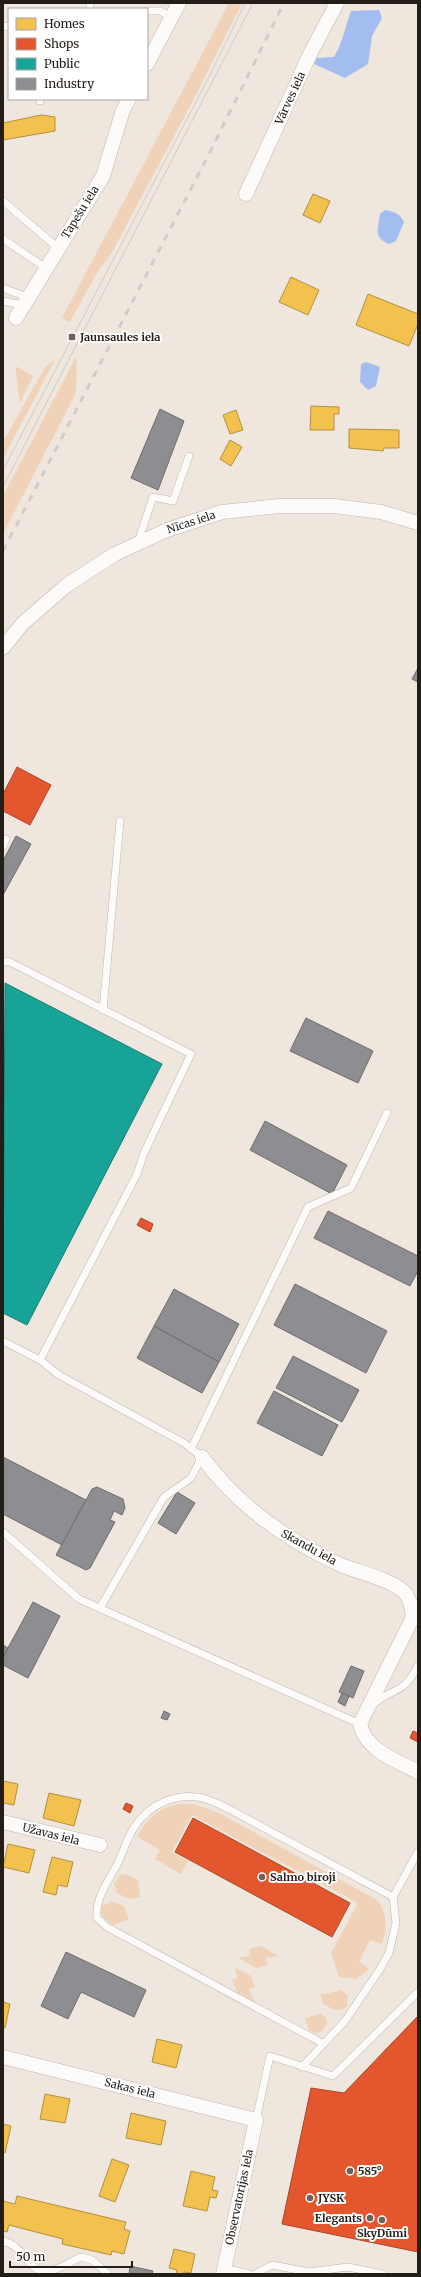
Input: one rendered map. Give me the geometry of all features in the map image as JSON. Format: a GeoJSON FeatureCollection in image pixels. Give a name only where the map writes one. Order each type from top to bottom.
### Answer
{"type":"FeatureCollection","features":[{"type":"Feature","properties":{"kind":"street"},"geometry":{"type":"LineString","coordinates":[[148,59],[179,3]]}},
{"type":"Feature","properties":{"kind":"street","name":"Vārves iela"},"geometry":{"type":"LineString","coordinates":[[246,194],[310,54],[337,3]]}},
{"type":"Feature","properties":{"kind":"street","name":"Tapešu iela"},"geometry":{"type":"LineString","coordinates":[[16,318],[25,301],[103,176],[123,110],[128,100]]}},
{"type":"Feature","properties":{"kind":"street","name":"Nīcas iela"},"geometry":{"type":"LineString","coordinates":[[3,648],[23,623],[67,585],[115,554],[138,542],[167,530],[222,512],[279,506],[334,506],[381,512],[418,523]]}},
{"type":"Feature","properties":{"kind":"street","name":"Skandu iela"},"geometry":{"type":"LineString","coordinates":[[202,1458],[233,1493],[277,1530],[322,1556],[375,1579],[393,1583],[404,1591],[416,1613],[360,1724]]}},
{"type":"Feature","properties":{"kind":"street"},"geometry":{"type":"LineString","coordinates":[[360,1724],[364,1736],[372,1745],[382,1753],[418,1772]]}},
{"type":"Feature","properties":{"kind":"street","name":"Užavas iela"},"geometry":{"type":"LineString","coordinates":[[3,1822],[100,1845]]}},
{"type":"Feature","properties":{"kind":"street","name":"Sakas iela"},"geometry":{"type":"LineString","coordinates":[[3,2057],[256,2120]]}},
{"type":"Feature","properties":{"kind":"street","name":"Observatorijas iela"},"geometry":{"type":"LineString","coordinates":[[223,2271],[256,2120]]}},
{"type":"Feature","properties":{"kind":"lane"},"geometry":{"type":"LineString","coordinates":[[148,11],[160,11],[172,17]]}},
{"type":"Feature","properties":{"kind":"lane"},"geometry":{"type":"LineString","coordinates":[[3,201],[58,248]]}},
{"type":"Feature","properties":{"kind":"lane"},"geometry":{"type":"LineString","coordinates":[[3,239],[46,268]]}},
{"type":"Feature","properties":{"kind":"lane"},"geometry":{"type":"LineString","coordinates":[[3,288],[25,301]]}},
{"type":"Feature","properties":{"kind":"lane"},"geometry":{"type":"LineString","coordinates":[[3,300],[25,301]]}},
{"type":"Feature","properties":{"kind":"lane"},"geometry":{"type":"LineString","coordinates":[[138,542],[153,497],[173,501],[189,456]]}},
{"type":"Feature","properties":{"kind":"lane"},"geometry":{"type":"LineString","coordinates":[[103,1010],[120,821]]}},
{"type":"Feature","properties":{"kind":"lane"},"geometry":{"type":"LineString","coordinates":[[3,963],[8,961],[191,1054],[144,1153],[137,1174],[40,1360]]}},
{"type":"Feature","properties":{"kind":"lane"},"geometry":{"type":"LineString","coordinates":[[191,1449],[308,1207],[351,1188],[387,1113]]}},
{"type":"Feature","properties":{"kind":"lane","name":"Skandu iela"},"geometry":{"type":"LineString","coordinates":[[3,1341],[40,1360],[59,1375],[184,1443],[202,1458]]}},
{"type":"Feature","properties":{"kind":"lane"},"geometry":{"type":"LineString","coordinates":[[100,1608],[164,1497],[191,1478],[202,1458]]}},
{"type":"Feature","properties":{"kind":"lane"},"geometry":{"type":"LineString","coordinates":[[3,1532],[79,1599],[360,1724]]}},
{"type":"Feature","properties":{"kind":"lane"},"geometry":{"type":"LineString","coordinates":[[367,1710],[387,1694],[402,1687],[410,1680],[418,1666]]}},
{"type":"Feature","properties":{"kind":"lane"},"geometry":{"type":"LineString","coordinates":[[322,2043],[107,1927],[97,1918],[96,1908],[103,1890],[134,1827],[142,1817],[161,1802],[182,1797],[203,1798],[229,1809],[393,1897]]}},
{"type":"Feature","properties":{"kind":"lane"},"geometry":{"type":"LineString","coordinates":[[302,2067],[322,2043],[345,2021],[389,1953],[396,1923],[393,1897],[418,1852]]}},
{"type":"Feature","properties":{"kind":"lane"},"geometry":{"type":"LineString","coordinates":[[256,2120],[270,2056],[332,2076],[418,1992]]}},
{"type":"Feature","properties":{"kind":"lane"},"geometry":{"type":"LineString","coordinates":[[3,2241],[17,2246],[31,2266],[38,2270],[46,2272],[55,2270],[81,2257],[92,2260],[108,2274]]}},
{"type":"Feature","properties":{"kind":"lane"},"geometry":{"type":"LineString","coordinates":[[255,2274],[272,2265],[309,2272],[348,2268],[383,2274]]}},
{"type":"Feature","properties":{"kind":"lane"},"geometry":{"type":"LineString","coordinates":[[223,2271],[250,2274]]}},
{"type":"Feature","properties":{"kind":"shaded area"},"geometry":{"type":"Polygon","coordinates":[[[229,3],[242,3],[196,95],[111,254],[96,274],[70,322],[62,318],[229,3]]]}},
{"type":"Feature","properties":{"kind":"shaded area"},"geometry":{"type":"Polygon","coordinates":[[[76,357],[77,378],[75,395],[3,534],[3,496],[76,357]]]}},
{"type":"Feature","properties":{"kind":"shaded area"},"geometry":{"type":"Polygon","coordinates":[[[56,358],[3,459],[3,442],[44,369],[56,358]]]}},
{"type":"Feature","properties":{"kind":"shaded area"},"geometry":{"type":"Polygon","coordinates":[[[15,366],[33,376],[20,403],[15,366]]]}},
{"type":"Feature","properties":{"kind":"shaded area"},"geometry":{"type":"Polygon","coordinates":[[[178,1804],[194,1804],[219,1813],[377,1900],[385,1915],[386,1926],[382,1944],[370,1940],[359,1961],[369,1969],[356,1979],[339,1977],[331,1953],[357,1905],[356,1902],[192,1815],[172,1852],[188,1861],[181,1874],[155,1859],[160,1850],[137,1837],[144,1825],[153,1815],[178,1804]]]}},
{"type":"Feature","properties":{"kind":"shaded area"},"geometry":{"type":"Polygon","coordinates":[[[121,1874],[128,1875],[138,1880],[140,1897],[129,1899],[117,1893],[114,1883],[121,1874]]]}},
{"type":"Feature","properties":{"kind":"shaded area"},"geometry":{"type":"Polygon","coordinates":[[[112,1901],[124,1906],[129,1919],[113,1925],[105,1919],[101,1912],[102,1906],[112,1901]]]}},
{"type":"Feature","properties":{"kind":"shaded area"},"geometry":{"type":"Polygon","coordinates":[[[261,1946],[278,1956],[266,1958],[268,1965],[256,1968],[238,1958],[250,1956],[249,1949],[261,1946]]]}},
{"type":"Feature","properties":{"kind":"shaded area"},"geometry":{"type":"Polygon","coordinates":[[[234,1967],[251,1976],[255,1987],[249,1990],[254,2001],[237,1992],[232,1980],[238,1978],[234,1967]]]}},
{"type":"Feature","properties":{"kind":"shaded area"},"geometry":{"type":"Polygon","coordinates":[[[341,1990],[348,1996],[347,2007],[338,2010],[323,2004],[321,1995],[341,1990]]]}},
{"type":"Feature","properties":{"kind":"shaded area"},"geometry":{"type":"Polygon","coordinates":[[[320,2013],[326,2018],[327,2024],[322,2032],[314,2033],[309,2030],[305,2019],[320,2013]]]}},
{"type":"Feature","properties":{"kind":"water"},"geometry":{"type":"Polygon","coordinates":[[[379,10],[382,18],[372,36],[368,64],[345,78],[314,64],[317,58],[334,57],[342,40],[351,11],[379,10]]]}},
{"type":"Feature","properties":{"kind":"water"},"geometry":{"type":"Polygon","coordinates":[[[385,210],[396,213],[404,222],[396,241],[389,244],[381,239],[378,232],[380,214],[385,210]]]}},
{"type":"Feature","properties":{"kind":"water"},"geometry":{"type":"Polygon","coordinates":[[[366,362],[380,367],[376,386],[368,390],[360,382],[361,364],[366,362]]]}},
{"type":"Feature","properties":{"kind":"building: Homes"},"geometry":{"type":"Polygon","coordinates":[[[41,115],[55,117],[55,131],[3,140],[3,123],[41,115]]]}},
{"type":"Feature","properties":{"kind":"building: Homes"},"geometry":{"type":"Polygon","coordinates":[[[313,194],[330,201],[320,223],[303,215],[313,194]]]}},
{"type":"Feature","properties":{"kind":"building: Homes"},"geometry":{"type":"Polygon","coordinates":[[[291,277],[319,290],[308,315],[279,302],[291,277]]]}},
{"type":"Feature","properties":{"kind":"building: Homes"},"geometry":{"type":"Polygon","coordinates":[[[368,294],[418,314],[418,324],[409,346],[356,325],[368,294]]]}},
{"type":"Feature","properties":{"kind":"building: Homes"},"geometry":{"type":"Polygon","coordinates":[[[311,406],[339,407],[339,414],[334,414],[334,430],[310,430],[311,406]]]}},
{"type":"Feature","properties":{"kind":"building: Homes"},"geometry":{"type":"Polygon","coordinates":[[[236,410],[243,430],[230,434],[223,415],[236,410]]]}},
{"type":"Feature","properties":{"kind":"building: Homes"},"geometry":{"type":"Polygon","coordinates":[[[349,429],[399,430],[399,448],[384,448],[383,451],[349,448],[349,429]]]}},
{"type":"Feature","properties":{"kind":"building: Homes"},"geometry":{"type":"Polygon","coordinates":[[[230,440],[242,447],[231,466],[220,459],[230,440]]]}},
{"type":"Feature","properties":{"kind":"building: Homes"},"geometry":{"type":"Polygon","coordinates":[[[3,1781],[18,1784],[14,1805],[3,1803],[3,1781]]]}},
{"type":"Feature","properties":{"kind":"building: Homes"},"geometry":{"type":"Polygon","coordinates":[[[49,1793],[81,1800],[74,1826],[43,1818],[49,1793]]]}},
{"type":"Feature","properties":{"kind":"building: Homes"},"geometry":{"type":"Polygon","coordinates":[[[8,1844],[35,1850],[29,1873],[3,1867],[8,1844]]]}},
{"type":"Feature","properties":{"kind":"building: Homes"},"geometry":{"type":"Polygon","coordinates":[[[52,1857],[73,1862],[67,1887],[58,1885],[56,1895],[43,1892],[52,1857]]]}},
{"type":"Feature","properties":{"kind":"building: Homes"},"geometry":{"type":"Polygon","coordinates":[[[3,2002],[10,2004],[5,2028],[3,2028],[3,2002]]]}},
{"type":"Feature","properties":{"kind":"building: Homes"},"geometry":{"type":"Polygon","coordinates":[[[157,2039],[182,2045],[176,2068],[152,2062],[157,2039]]]}},
{"type":"Feature","properties":{"kind":"building: Homes"},"geometry":{"type":"Polygon","coordinates":[[[45,2094],[70,2099],[65,2123],[40,2119],[45,2094]]]}},
{"type":"Feature","properties":{"kind":"building: Homes"},"geometry":{"type":"Polygon","coordinates":[[[131,2113],[166,2121],[161,2145],[126,2138],[131,2113]]]}},
{"type":"Feature","properties":{"kind":"building: Homes"},"geometry":{"type":"Polygon","coordinates":[[[3,2124],[11,2126],[5,2153],[3,2152],[3,2124]]]}},
{"type":"Feature","properties":{"kind":"building: Homes"},"geometry":{"type":"Polygon","coordinates":[[[112,2159],[129,2165],[115,2202],[99,2196],[112,2159]]]}},
{"type":"Feature","properties":{"kind":"building: Homes"},"geometry":{"type":"Polygon","coordinates":[[[191,2171],[215,2177],[212,2190],[218,2191],[216,2198],[210,2197],[207,2211],[183,2206],[191,2171]]]}},
{"type":"Feature","properties":{"kind":"building: Homes"},"geometry":{"type":"Polygon","coordinates":[[[17,2196],[126,2222],[124,2229],[130,2231],[124,2254],[112,2251],[111,2255],[62,2244],[63,2239],[9,2225],[7,2232],[3,2231],[3,2201],[15,2204],[17,2196]]]}},
{"type":"Feature","properties":{"kind":"building: Homes"},"geometry":{"type":"Polygon","coordinates":[[[174,2249],[195,2254],[191,2273],[184,2272],[184,2274],[176,2274],[177,2270],[169,2268],[174,2249]]]}},
{"type":"Feature","properties":{"kind":"building: Shops"},"geometry":{"type":"Polygon","coordinates":[[[17,767],[51,785],[30,825],[3,811],[3,794],[17,767]]]}},
{"type":"Feature","properties":{"kind":"building: Shops"},"geometry":{"type":"Polygon","coordinates":[[[141,1218],[153,1224],[150,1232],[137,1225],[141,1218]]]}},
{"type":"Feature","properties":{"kind":"building: Shops"},"geometry":{"type":"Polygon","coordinates":[[[413,1731],[418,1733],[418,1742],[410,1738],[413,1731]]]}},
{"type":"Feature","properties":{"kind":"building: Shops"},"geometry":{"type":"Polygon","coordinates":[[[126,1803],[133,1806],[130,1813],[123,1809],[126,1803]]]}},
{"type":"Feature","properties":{"kind":"building: Shops","name":"Salmo biroji"},"geometry":{"type":"Polygon","coordinates":[[[193,1818],[350,1903],[332,1937],[175,1852],[193,1818]]]}},
{"type":"Feature","properties":{"kind":"building: Shops"},"geometry":{"type":"Polygon","coordinates":[[[418,2016],[418,2252],[282,2224],[311,2088],[344,2093],[418,2016]]]}},
{"type":"Feature","properties":{"kind":"building: Public"},"geometry":{"type":"Polygon","coordinates":[[[5,983],[162,1064],[27,1325],[3,1313],[5,983]]]}},
{"type":"Feature","properties":{"kind":"building: Industry"},"geometry":{"type":"Polygon","coordinates":[[[160,409],[184,421],[158,490],[131,478],[160,409]]]}},
{"type":"Feature","properties":{"kind":"building: Industry"},"geometry":{"type":"Polygon","coordinates":[[[418,668],[418,682],[412,679],[418,668]]]}},
{"type":"Feature","properties":{"kind":"building: Industry"},"geometry":{"type":"Polygon","coordinates":[[[16,836],[31,844],[3,895],[3,861],[16,836]]]}},
{"type":"Feature","properties":{"kind":"building: Industry"},"geometry":{"type":"Polygon","coordinates":[[[306,1018],[373,1051],[358,1083],[290,1051],[306,1018]]]}},
{"type":"Feature","properties":{"kind":"building: Industry"},"geometry":{"type":"Polygon","coordinates":[[[265,1121],[347,1165],[332,1194],[250,1150],[265,1121]]]}},
{"type":"Feature","properties":{"kind":"building: Industry"},"geometry":{"type":"Polygon","coordinates":[[[328,1211],[418,1256],[418,1271],[410,1286],[314,1238],[328,1211]]]}},
{"type":"Feature","properties":{"kind":"building: Industry"},"geometry":{"type":"Polygon","coordinates":[[[295,1284],[387,1331],[366,1373],[274,1325],[295,1284]]]}},
{"type":"Feature","properties":{"kind":"building: Industry"},"geometry":{"type":"Polygon","coordinates":[[[174,1289],[239,1324],[219,1362],[154,1326],[174,1289]]]}},
{"type":"Feature","properties":{"kind":"building: Industry"},"geometry":{"type":"Polygon","coordinates":[[[154,1326],[219,1362],[202,1393],[137,1358],[154,1326]]]}},
{"type":"Feature","properties":{"kind":"building: Industry"},"geometry":{"type":"Polygon","coordinates":[[[293,1356],[359,1390],[342,1422],[276,1388],[293,1356]]]}},
{"type":"Feature","properties":{"kind":"building: Industry"},"geometry":{"type":"Polygon","coordinates":[[[274,1391],[338,1425],[322,1456],[257,1423],[274,1391]]]}},
{"type":"Feature","properties":{"kind":"building: Industry"},"geometry":{"type":"Polygon","coordinates":[[[3,1457],[86,1500],[62,1545],[3,1514],[3,1457]]]}},
{"type":"Feature","properties":{"kind":"building: Industry"},"geometry":{"type":"Polygon","coordinates":[[[97,1487],[123,1499],[125,1508],[122,1515],[114,1511],[110,1520],[115,1522],[90,1568],[86,1570],[56,1555],[92,1489],[97,1487]]]}},
{"type":"Feature","properties":{"kind":"building: Industry"},"geometry":{"type":"Polygon","coordinates":[[[177,1492],[195,1503],[176,1534],[158,1523],[177,1492]]]}},
{"type":"Feature","properties":{"kind":"building: Industry"},"geometry":{"type":"Polygon","coordinates":[[[33,1602],[60,1616],[28,1678],[3,1665],[3,1657],[33,1602]]]}},
{"type":"Feature","properties":{"kind":"building: Industry"},"geometry":{"type":"Polygon","coordinates":[[[3,1645],[8,1648],[3,1657],[3,1645]]]}},
{"type":"Feature","properties":{"kind":"building: Industry"},"geometry":{"type":"Polygon","coordinates":[[[351,1666],[364,1671],[353,1698],[339,1692],[351,1666]]]}},
{"type":"Feature","properties":{"kind":"building: Industry"},"geometry":{"type":"Polygon","coordinates":[[[342,1693],[349,1696],[345,1706],[338,1702],[342,1693]]]}},
{"type":"Feature","properties":{"kind":"building: Industry"},"geometry":{"type":"Polygon","coordinates":[[[164,1711],[170,1714],[167,1720],[161,1718],[164,1711]]]}},
{"type":"Feature","properties":{"kind":"building: Industry"},"geometry":{"type":"Polygon","coordinates":[[[66,1952],[146,1990],[134,2017],[81,1992],[68,2019],[41,2006],[66,1952]]]}},
{"type":"Feature","properties":{"kind":"building: Industry"},"geometry":{"type":"Polygon","coordinates":[[[130,2266],[153,2271],[152,2274],[129,2274],[130,2266]]]}},
{"type":"Feature","properties":{"kind":"tram line"},"geometry":{"type":"LineString","coordinates":[[3,470],[210,75],[245,3]]}},
{"type":"Feature","properties":{"kind":"tram line"},"geometry":{"type":"LineString","coordinates":[[3,487],[253,3]]}},
{"type":"Feature","properties":{"kind":"railway"},"geometry":{"type":"LineString","coordinates":[[3,551],[207,158],[284,3]]}},
{"type":"Feature","properties":{"kind":"place","name":"Jaunsaules iela"},"geometry":{"type":"Point","coordinates":[72,337]}},
{"type":"Feature","properties":{"kind":"place","name":"Salmo biroji"},"geometry":{"type":"Point","coordinates":[262,1877]}},
{"type":"Feature","properties":{"kind":"place","name":"585°"},"geometry":{"type":"Point","coordinates":[350,2171]}},
{"type":"Feature","properties":{"kind":"place","name":"JYSK"},"geometry":{"type":"Point","coordinates":[310,2198]}},
{"type":"Feature","properties":{"kind":"place","name":"Elegants"},"geometry":{"type":"Point","coordinates":[370,2218]}},
{"type":"Feature","properties":{"kind":"place","name":"SkyDūmi"},"geometry":{"type":"Point","coordinates":[382,2220]}}]}
